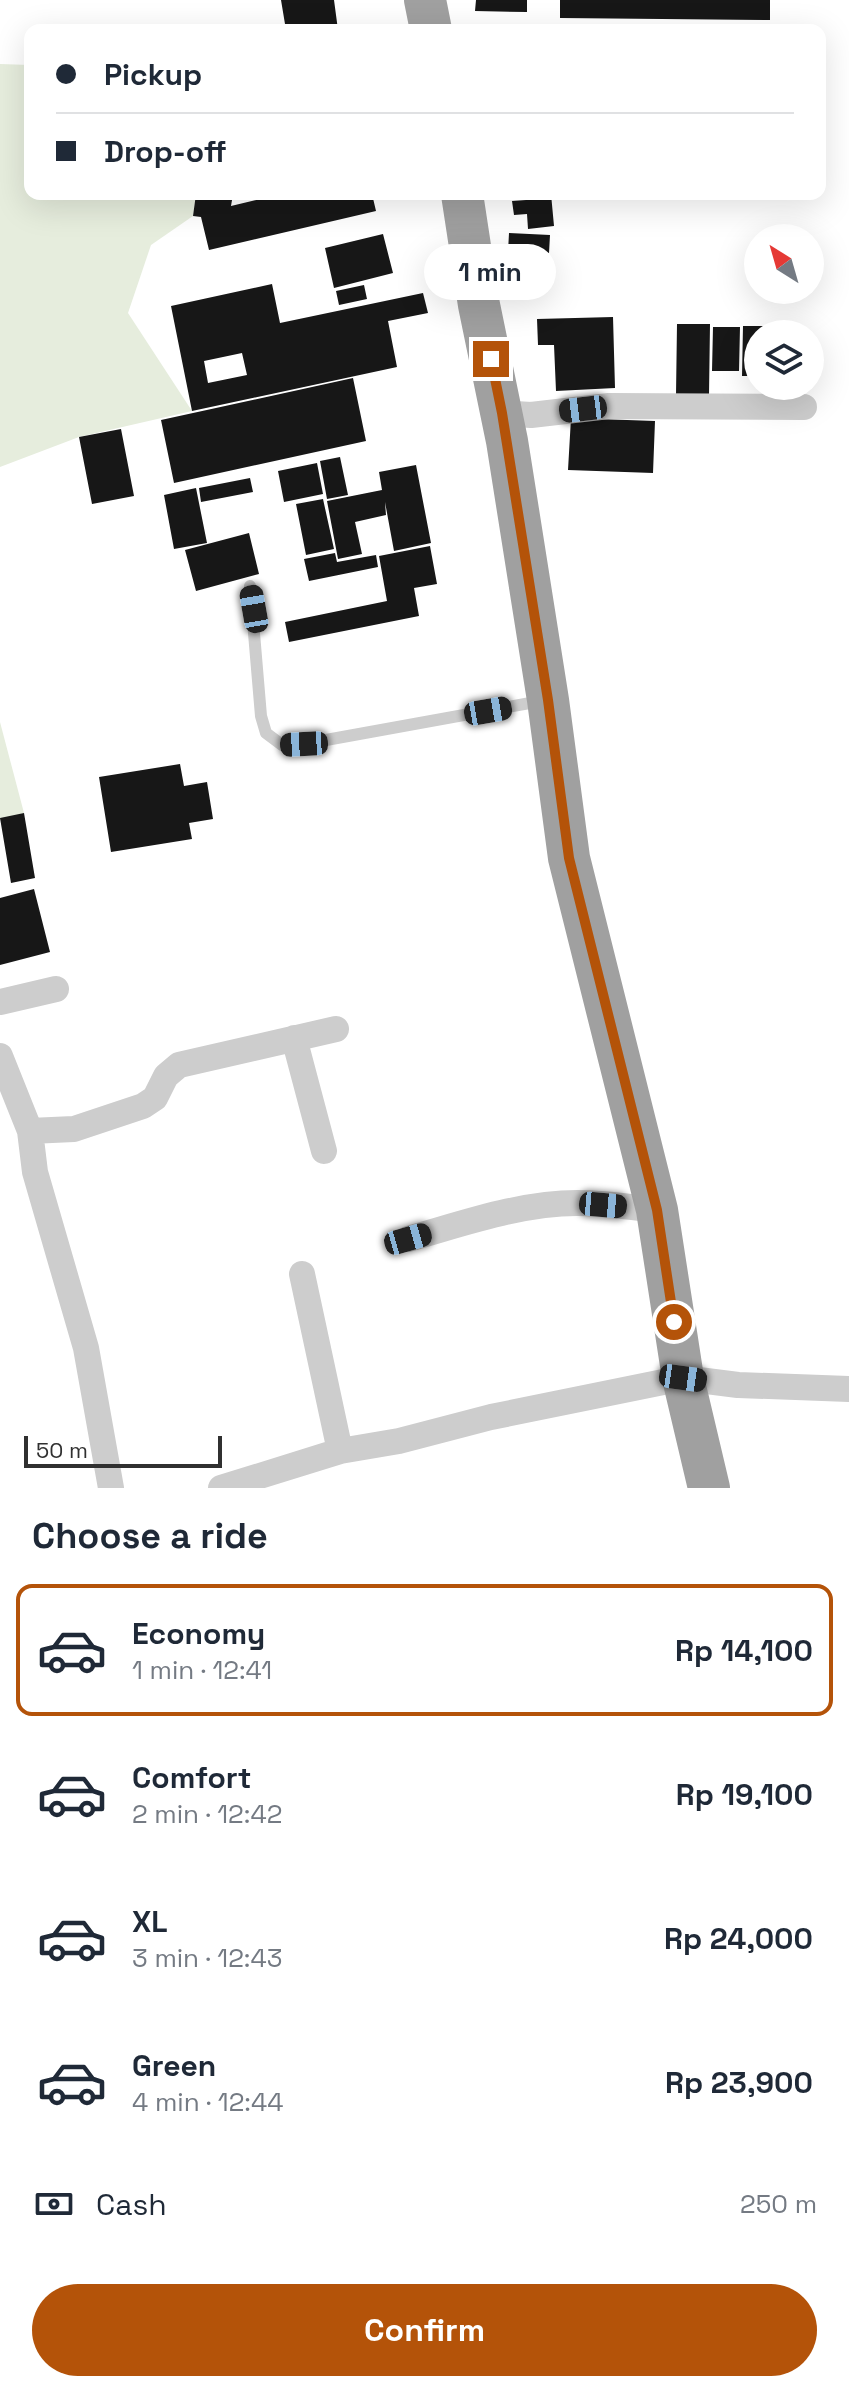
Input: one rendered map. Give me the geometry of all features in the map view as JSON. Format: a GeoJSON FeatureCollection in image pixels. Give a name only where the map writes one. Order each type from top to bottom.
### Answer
{"type":"FeatureCollection","features":[{"type":"Feature","properties":{"kind":"highway"},"geometry":{"type":"LineString","coordinates":[[425,0],[430,24]]}},
{"type":"Feature","properties":{"kind":"highway"},"geometry":{"type":"LineString","coordinates":[[463,200],[479,305],[502,413],[548,700],[569,858],[657,1210],[683,1378],[709,1488]]}},
{"type":"Feature","properties":{"kind":"street"},"geometry":{"type":"LineString","coordinates":[[502,413],[531,415],[609,406],[804,407]]}},
{"type":"Feature","properties":{"kind":"street"},"geometry":{"type":"LineString","coordinates":[[0,1002],[56,989]]}},
{"type":"Feature","properties":{"kind":"street"},"geometry":{"type":"LineString","coordinates":[[30,1131],[74,1129],[143,1106],[155,1098],[166,1076],[179,1065],[336,1029]]}},
{"type":"Feature","properties":{"kind":"street"},"geometry":{"type":"LineString","coordinates":[[294,1038],[324,1151]]}},
{"type":"Feature","properties":{"kind":"street"},"geometry":{"type":"LineString","coordinates":[[0,1056],[30,1131],[35,1172],[86,1348],[111,1488]]}},
{"type":"Feature","properties":{"kind":"street"},"geometry":{"type":"LineString","coordinates":[[408,1239],[486,1217],[550,1206],[576,1203],[657,1210]]}},
{"type":"Feature","properties":{"kind":"street"},"geometry":{"type":"LineString","coordinates":[[302,1274],[340,1451]]}},
{"type":"Feature","properties":{"kind":"street"},"geometry":{"type":"LineString","coordinates":[[221,1488],[340,1451],[399,1441],[491,1417],[683,1378],[738,1385],[849,1389]]}},
{"type":"Feature","properties":{"kind":"lane"},"geometry":{"type":"LineString","coordinates":[[250,586],[261,716],[266,733],[282,745],[304,744],[548,700]]}},
{"type":"Feature","properties":{"kind":"green space"},"geometry":{"type":"Polygon","coordinates":[[[0,64],[24,65],[24,200],[195,200],[193,216],[151,245],[128,313],[192,411],[79,437],[0,467],[0,64]]]}},
{"type":"Feature","properties":{"kind":"green space"},"geometry":{"type":"Polygon","coordinates":[[[0,722],[24,813],[0,820],[0,722]]]}},
{"type":"Feature","properties":{"kind":"building"},"geometry":{"type":"Polygon","coordinates":[[[281,0],[334,0],[337,24],[285,24],[281,0]]]}},
{"type":"Feature","properties":{"kind":"building"},"geometry":{"type":"Polygon","coordinates":[[[476,0],[527,0],[527,12],[475,11],[476,0]]]}},
{"type":"Feature","properties":{"kind":"building"},"geometry":{"type":"Polygon","coordinates":[[[560,0],[770,0],[770,20],[560,18],[560,0]]]}},
{"type":"Feature","properties":{"kind":"building"},"geometry":{"type":"Polygon","coordinates":[[[195,200],[232,200],[231,206],[256,200],[373,200],[376,211],[209,250],[201,217],[193,216],[195,200]]]}},
{"type":"Feature","properties":{"kind":"building"},"geometry":{"type":"Polygon","coordinates":[[[552,200],[554,226],[528,229],[527,214],[514,215],[512,201],[552,200]]]}},
{"type":"Feature","properties":{"kind":"building"},"geometry":{"type":"Polygon","coordinates":[[[509,233],[550,235],[549,253],[508,252],[509,233]]]}},
{"type":"Feature","properties":{"kind":"building"},"geometry":{"type":"Polygon","coordinates":[[[383,234],[393,273],[334,288],[325,248],[383,234]]]}},
{"type":"Feature","properties":{"kind":"building"},"geometry":{"type":"Polygon","coordinates":[[[272,284],[280,323],[423,293],[428,313],[388,321],[397,367],[192,411],[171,306],[272,284]],[[242,353],[204,361],[208,383],[247,375],[242,353]]]}},
{"type":"Feature","properties":{"kind":"building"},"geometry":{"type":"Polygon","coordinates":[[[364,285],[367,299],[339,305],[336,291],[364,285]]]}},
{"type":"Feature","properties":{"kind":"building"},"geometry":{"type":"Polygon","coordinates":[[[613,317],[615,388],[556,391],[554,345],[538,345],[537,319],[613,317]]]}},
{"type":"Feature","properties":{"kind":"building"},"geometry":{"type":"Polygon","coordinates":[[[677,324],[710,324],[709,395],[676,395],[677,324]]]}},
{"type":"Feature","properties":{"kind":"building"},"geometry":{"type":"Polygon","coordinates":[[[743,326],[744,326],[744,376],[743,326]]]}},
{"type":"Feature","properties":{"kind":"building"},"geometry":{"type":"Polygon","coordinates":[[[713,327],[740,327],[739,371],[712,371],[713,327]]]}},
{"type":"Feature","properties":{"kind":"building"},"geometry":{"type":"Polygon","coordinates":[[[353,378],[366,441],[174,483],[161,420],[353,378]]]}},
{"type":"Feature","properties":{"kind":"building"},"geometry":{"type":"Polygon","coordinates":[[[571,418],[655,421],[653,473],[568,470],[571,418]]]}},
{"type":"Feature","properties":{"kind":"building"},"geometry":{"type":"Polygon","coordinates":[[[121,429],[134,496],[92,504],[79,437],[121,429]]]}},
{"type":"Feature","properties":{"kind":"building"},"geometry":{"type":"Polygon","coordinates":[[[340,457],[348,495],[327,499],[320,461],[340,457]]]}},
{"type":"Feature","properties":{"kind":"building"},"geometry":{"type":"Polygon","coordinates":[[[317,463],[323,494],[284,502],[278,471],[317,463]]]}},
{"type":"Feature","properties":{"kind":"building"},"geometry":{"type":"Polygon","coordinates":[[[416,465],[431,543],[394,551],[385,502],[386,515],[355,522],[362,554],[338,559],[327,501],[382,490],[379,472],[416,465]]]}},
{"type":"Feature","properties":{"kind":"building"},"geometry":{"type":"Polygon","coordinates":[[[250,478],[253,492],[201,502],[199,488],[250,478]]]}},
{"type":"Feature","properties":{"kind":"building"},"geometry":{"type":"Polygon","coordinates":[[[196,488],[207,543],[174,549],[164,495],[196,488]]]}},
{"type":"Feature","properties":{"kind":"building"},"geometry":{"type":"Polygon","coordinates":[[[323,499],[334,549],[306,555],[296,504],[323,499]]]}},
{"type":"Feature","properties":{"kind":"building"},"geometry":{"type":"Polygon","coordinates":[[[249,533],[259,574],[196,591],[185,550],[249,533]]]}},
{"type":"Feature","properties":{"kind":"building"},"geometry":{"type":"Polygon","coordinates":[[[430,546],[437,584],[414,588],[419,616],[289,642],[285,622],[387,601],[379,556],[430,546]]]}},
{"type":"Feature","properties":{"kind":"building"},"geometry":{"type":"Polygon","coordinates":[[[335,553],[337,562],[376,555],[378,567],[309,581],[304,559],[335,553]]]}},
{"type":"Feature","properties":{"kind":"building"},"geometry":{"type":"Polygon","coordinates":[[[180,764],[184,786],[207,782],[213,819],[189,823],[192,839],[111,852],[99,777],[180,764]]]}},
{"type":"Feature","properties":{"kind":"building"},"geometry":{"type":"Polygon","coordinates":[[[24,813],[35,878],[11,883],[0,818],[24,813]]]}},
{"type":"Feature","properties":{"kind":"building"},"geometry":{"type":"Polygon","coordinates":[[[34,889],[50,952],[0,965],[0,898],[34,889]]]}},
{"type":"Feature","properties":{"kind":"route"},"geometry":{"type":"LineString","coordinates":[[491,359],[548,700],[569,858],[657,1210],[674,1322]]}}]}
